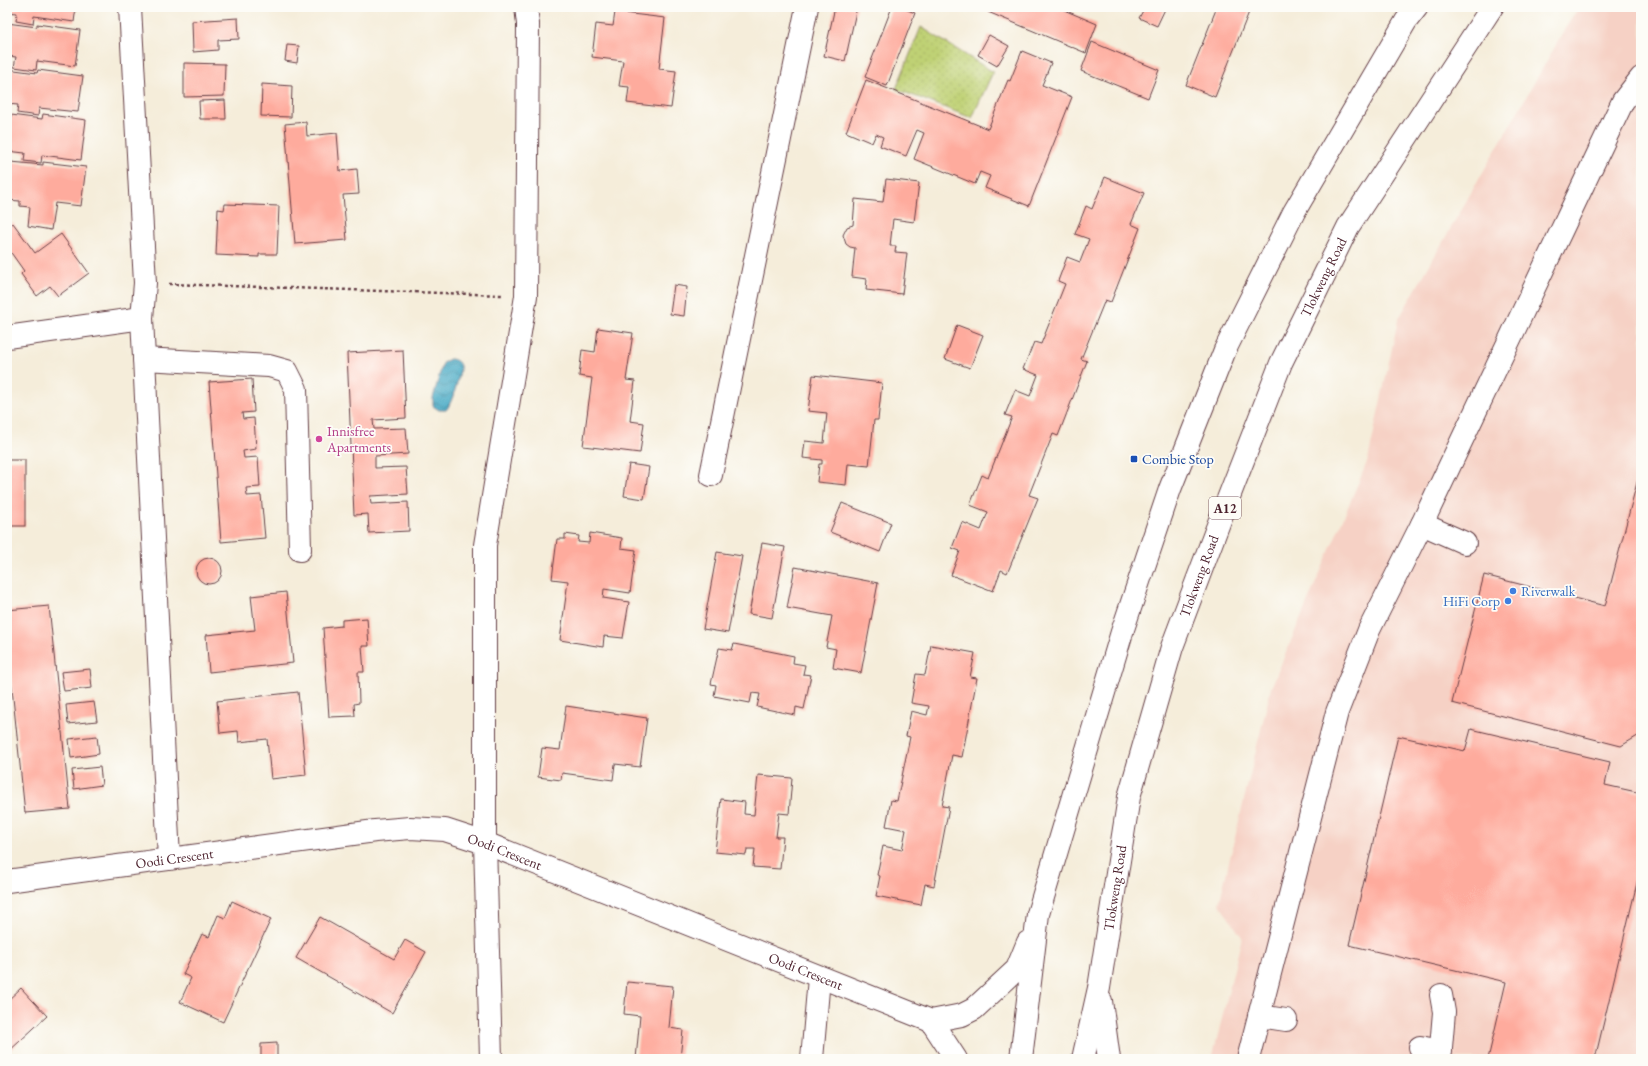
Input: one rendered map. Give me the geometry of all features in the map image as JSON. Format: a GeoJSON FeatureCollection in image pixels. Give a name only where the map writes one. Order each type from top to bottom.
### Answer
{"type":"FeatureCollection","features":[{"type":"Feature","properties":{"kind":"street"},"geometry":{"type":"LineString","coordinates":[[130,7],[145,283],[142,318],[169,859]]}},
{"type":"Feature","properties":{"kind":"street"},"geometry":{"type":"LineString","coordinates":[[491,1059],[485,843],[485,545],[526,296],[528,24],[526,7]]}},
{"type":"Feature","properties":{"kind":"street"},"geometry":{"type":"LineString","coordinates":[[711,475],[807,7]]}},
{"type":"Feature","properties":{"kind":"street"},"geometry":{"type":"LineString","coordinates":[[953,1058],[931,1021],[962,1015],[974,1009],[1017,969],[1038,914],[1122,632],[1170,489],[1225,350],[1294,212],[1402,28],[1417,7]]}},
{"type":"Feature","properties":{"kind":"street","name":"Tlokweng Road"},"geometry":{"type":"LineString","coordinates":[[1083,1059],[1099,988],[1129,797],[1172,647],[1281,363],[1348,227],[1492,7]]}},
{"type":"Feature","properties":{"kind":"street"},"geometry":{"type":"LineString","coordinates":[[1248,1059],[1259,1016],[1284,959],[1332,759],[1338,712],[1369,630],[1422,524],[1623,102],[1641,78]]}},
{"type":"Feature","properties":{"kind":"street"},"geometry":{"type":"LineString","coordinates":[[7,337],[142,318]]}},
{"type":"Feature","properties":{"kind":"street"},"geometry":{"type":"LineString","coordinates":[[144,359],[269,366],[287,371],[296,389],[300,550]]}},
{"type":"Feature","properties":{"kind":"street"},"geometry":{"type":"LineString","coordinates":[[1422,524],[1465,543]]}},
{"type":"Feature","properties":{"kind":"street","name":"Oodi Crescent"},"geometry":{"type":"LineString","coordinates":[[7,881],[375,831],[410,828],[445,830],[485,843],[819,978],[931,1021]]}},
{"type":"Feature","properties":{"kind":"street"},"geometry":{"type":"LineString","coordinates":[[1021,1059],[1038,914]]}},
{"type":"Feature","properties":{"kind":"street"},"geometry":{"type":"LineString","coordinates":[[812,1059],[819,978]]}},
{"type":"Feature","properties":{"kind":"street"},"geometry":{"type":"LineString","coordinates":[[1099,988],[1109,1059]]}},
{"type":"Feature","properties":{"kind":"street"},"geometry":{"type":"LineString","coordinates":[[1420,1047],[1441,1055],[1444,1004],[1441,995]]}},
{"type":"Feature","properties":{"kind":"street"},"geometry":{"type":"LineString","coordinates":[[1259,1016],[1286,1020]]}},
{"type":"Feature","properties":{"kind":"path"},"geometry":{"type":"LineString","coordinates":[[145,283],[526,296]]}},
{"type":"Feature","properties":{"kind":"shaded area","name":"Riverwalk"},"geometry":{"type":"Polygon","coordinates":[[[1580,7],[1641,7],[1641,1059],[1212,1059],[1242,937],[1219,904],[1271,688],[1368,460],[1398,320],[1572,17],[1580,7]]]}},
{"type":"Feature","properties":{"kind":"green space"},"geometry":{"type":"Polygon","coordinates":[[[921,27],[993,72],[972,118],[896,89],[921,27]]]}},
{"type":"Feature","properties":{"kind":"water"},"geometry":{"type":"Polygon","coordinates":[[[450,359],[458,362],[460,366],[459,375],[448,407],[446,410],[439,410],[433,406],[433,398],[442,366],[444,362],[450,359]]]}},
{"type":"Feature","properties":{"kind":"building"},"geometry":{"type":"Polygon","coordinates":[[[7,7],[76,7],[74,22],[34,16],[33,24],[16,21],[17,13],[7,12],[7,7]]]}},
{"type":"Feature","properties":{"kind":"building"},"geometry":{"type":"Polygon","coordinates":[[[835,7],[857,7],[845,61],[824,56],[835,7]]]}},
{"type":"Feature","properties":{"kind":"building"},"geometry":{"type":"Polygon","coordinates":[[[892,7],[900,7],[915,13],[887,86],[865,77],[892,7]]]}},
{"type":"Feature","properties":{"kind":"building"},"geometry":{"type":"Polygon","coordinates":[[[990,7],[1057,7],[1097,24],[1086,53],[988,12],[990,7]]]}},
{"type":"Feature","properties":{"kind":"building"},"geometry":{"type":"Polygon","coordinates":[[[1145,7],[1166,7],[1157,26],[1139,18],[1145,7]]]}},
{"type":"Feature","properties":{"kind":"building"},"geometry":{"type":"Polygon","coordinates":[[[1217,7],[1251,7],[1215,97],[1186,85],[1217,7]]]}},
{"type":"Feature","properties":{"kind":"building"},"geometry":{"type":"Polygon","coordinates":[[[615,12],[665,18],[659,69],[676,71],[671,108],[627,103],[629,87],[619,86],[623,61],[592,57],[596,24],[613,26],[615,12]]]}},
{"type":"Feature","properties":{"kind":"building"},"geometry":{"type":"Polygon","coordinates":[[[238,18],[239,39],[218,40],[218,50],[193,52],[192,21],[238,18]]]}},
{"type":"Feature","properties":{"kind":"building"},"geometry":{"type":"Polygon","coordinates":[[[7,23],[37,27],[37,24],[80,30],[75,66],[37,61],[36,70],[14,67],[16,57],[7,56],[7,23]]]}},
{"type":"Feature","properties":{"kind":"building"},"geometry":{"type":"Polygon","coordinates":[[[989,35],[1009,46],[997,66],[978,55],[989,35]]]}},
{"type":"Feature","properties":{"kind":"building"},"geometry":{"type":"Polygon","coordinates":[[[1092,42],[1159,70],[1148,98],[1081,71],[1092,42]]]}},
{"type":"Feature","properties":{"kind":"building"},"geometry":{"type":"Polygon","coordinates":[[[287,45],[299,46],[297,63],[285,61],[287,45]]]}},
{"type":"Feature","properties":{"kind":"building"},"geometry":{"type":"Polygon","coordinates":[[[1022,51],[1051,63],[1042,85],[1072,97],[1029,206],[985,188],[990,176],[980,172],[975,184],[914,159],[924,133],[917,130],[906,156],[880,146],[883,137],[876,134],[872,143],[846,132],[866,80],[988,129],[1008,80],[1010,81],[1022,51]]]}},
{"type":"Feature","properties":{"kind":"building"},"geometry":{"type":"Polygon","coordinates":[[[184,63],[225,64],[224,96],[184,97],[184,63]]]}},
{"type":"Feature","properties":{"kind":"building"},"geometry":{"type":"Polygon","coordinates":[[[7,69],[37,73],[38,70],[83,76],[78,112],[39,108],[38,116],[17,113],[18,105],[7,104],[7,69]]]}},
{"type":"Feature","properties":{"kind":"building"},"geometry":{"type":"Polygon","coordinates":[[[262,84],[292,86],[291,117],[261,116],[262,84]]]}},
{"type":"Feature","properties":{"kind":"building"},"geometry":{"type":"Polygon","coordinates":[[[225,100],[226,119],[200,119],[199,101],[225,100]]]}},
{"type":"Feature","properties":{"kind":"building"},"geometry":{"type":"Polygon","coordinates":[[[43,114],[86,120],[81,160],[42,155],[41,163],[24,161],[25,153],[7,151],[11,115],[42,119],[43,114]]]}},
{"type":"Feature","properties":{"kind":"building"},"geometry":{"type":"Polygon","coordinates":[[[306,122],[307,136],[337,133],[340,171],[357,169],[359,194],[343,195],[347,240],[295,244],[285,124],[306,122]]]}},
{"type":"Feature","properties":{"kind":"building"},"geometry":{"type":"Polygon","coordinates":[[[11,162],[43,165],[43,162],[86,167],[81,206],[55,203],[51,230],[28,226],[30,207],[20,206],[20,201],[7,200],[11,162]]]}},
{"type":"Feature","properties":{"kind":"building"},"geometry":{"type":"Polygon","coordinates":[[[1105,177],[1144,193],[1131,224],[1140,228],[1111,302],[1105,300],[1081,359],[1087,361],[1058,436],[1053,434],[1029,495],[1038,498],[1009,569],[1007,573],[1001,570],[993,591],[951,575],[960,551],[952,548],[962,522],[981,530],[988,512],[970,505],[982,475],[988,478],[1012,417],[1005,415],[1015,390],[1030,396],[1038,375],[1023,369],[1034,342],[1041,344],[1065,284],[1058,281],[1067,257],[1080,262],[1089,239],[1075,234],[1086,206],[1092,209],[1105,177]]]}},
{"type":"Feature","properties":{"kind":"building"},"geometry":{"type":"Polygon","coordinates":[[[886,179],[919,183],[914,222],[893,219],[890,246],[896,246],[895,252],[907,253],[902,294],[866,290],[867,279],[852,277],[855,248],[846,244],[843,235],[847,227],[853,225],[855,199],[883,202],[886,179]]]}},
{"type":"Feature","properties":{"kind":"building"},"geometry":{"type":"Polygon","coordinates":[[[225,204],[279,206],[277,254],[259,254],[259,257],[216,255],[218,209],[224,210],[225,204]]]}},
{"type":"Feature","properties":{"kind":"building"},"geometry":{"type":"Polygon","coordinates":[[[13,223],[35,253],[61,234],[89,273],[58,296],[50,286],[37,296],[21,274],[24,271],[7,247],[7,227],[13,223]]]}},
{"type":"Feature","properties":{"kind":"building"},"geometry":{"type":"Polygon","coordinates":[[[674,285],[687,287],[684,316],[670,314],[674,285]]]}},
{"type":"Feature","properties":{"kind":"building"},"geometry":{"type":"Polygon","coordinates":[[[957,325],[983,335],[970,368],[945,359],[957,325]]]}},
{"type":"Feature","properties":{"kind":"building"},"geometry":{"type":"Polygon","coordinates":[[[598,328],[633,333],[626,380],[635,381],[630,421],[644,423],[640,453],[583,446],[592,378],[579,376],[582,350],[595,352],[598,328]]]}},
{"type":"Feature","properties":{"kind":"building"},"geometry":{"type":"Polygon","coordinates":[[[403,350],[406,418],[373,420],[374,429],[406,428],[408,454],[375,456],[375,468],[406,467],[408,494],[370,496],[371,504],[408,502],[409,531],[369,533],[368,514],[354,515],[347,353],[403,350]]]}},
{"type":"Feature","properties":{"kind":"building"},"geometry":{"type":"Polygon","coordinates":[[[813,375],[882,383],[878,420],[874,420],[869,466],[848,464],[846,485],[817,482],[819,464],[822,464],[822,460],[803,458],[805,441],[824,443],[827,413],[808,411],[813,375]]]}},
{"type":"Feature","properties":{"kind":"building"},"geometry":{"type":"Polygon","coordinates":[[[252,379],[254,412],[242,413],[243,419],[254,418],[256,449],[243,451],[244,458],[258,457],[260,487],[246,488],[247,496],[261,495],[265,538],[221,542],[209,382],[252,379]]]}},
{"type":"Feature","properties":{"kind":"building"},"geometry":{"type":"Polygon","coordinates":[[[7,460],[25,460],[25,526],[7,526],[7,460]]]}},
{"type":"Feature","properties":{"kind":"building"},"geometry":{"type":"Polygon","coordinates":[[[629,464],[649,467],[644,499],[624,496],[629,464]]]}},
{"type":"Feature","properties":{"kind":"building","name":"Riverwalk"},"geometry":{"type":"Polygon","coordinates":[[[1641,467],[1641,734],[1621,746],[1452,703],[1484,575],[1605,606],[1641,467]]]}},
{"type":"Feature","properties":{"kind":"building"},"geometry":{"type":"Polygon","coordinates":[[[842,503],[891,523],[880,552],[830,532],[842,503]]]}},
{"type":"Feature","properties":{"kind":"building"},"geometry":{"type":"Polygon","coordinates":[[[590,533],[622,538],[621,548],[636,550],[630,593],[604,589],[603,598],[629,602],[623,638],[604,636],[603,647],[560,640],[568,581],[552,579],[557,539],[565,539],[565,534],[579,536],[578,542],[589,543],[590,533]]]}},
{"type":"Feature","properties":{"kind":"building"},"geometry":{"type":"Polygon","coordinates":[[[762,543],[785,547],[772,618],[749,614],[762,543]]]}},
{"type":"Feature","properties":{"kind":"building"},"geometry":{"type":"Polygon","coordinates":[[[717,552],[742,556],[728,633],[703,629],[717,552]]]}},
{"type":"Feature","properties":{"kind":"building"},"geometry":{"type":"Polygon","coordinates":[[[209,558],[218,562],[222,571],[218,580],[209,584],[200,580],[196,571],[200,562],[209,558]]]}},
{"type":"Feature","properties":{"kind":"building"},"geometry":{"type":"Polygon","coordinates":[[[795,567],[878,583],[861,673],[833,668],[836,649],[826,647],[832,616],[787,608],[795,567]]]}},
{"type":"Feature","properties":{"kind":"building"},"geometry":{"type":"Polygon","coordinates":[[[286,592],[293,663],[209,672],[206,635],[255,630],[251,596],[286,592]]]}},
{"type":"Feature","properties":{"kind":"building"},"geometry":{"type":"Polygon","coordinates":[[[49,606],[70,809],[25,813],[7,640],[7,610],[49,606]]]}},
{"type":"Feature","properties":{"kind":"building"},"geometry":{"type":"Polygon","coordinates":[[[367,618],[369,646],[362,646],[364,672],[358,672],[359,703],[354,704],[355,716],[329,717],[323,628],[342,626],[342,620],[367,618]]]}},
{"type":"Feature","properties":{"kind":"building"},"geometry":{"type":"Polygon","coordinates":[[[734,644],[794,656],[793,663],[805,665],[803,674],[811,675],[804,709],[796,707],[795,715],[757,707],[760,694],[752,693],[750,703],[714,696],[716,685],[711,684],[719,648],[732,650],[734,644]]]}},
{"type":"Feature","properties":{"kind":"building"},"geometry":{"type":"Polygon","coordinates":[[[931,645],[975,653],[970,677],[977,678],[962,757],[952,755],[942,806],[949,807],[934,886],[925,884],[921,905],[876,896],[880,876],[877,875],[883,846],[902,850],[906,830],[886,826],[891,800],[897,801],[910,737],[906,736],[911,711],[927,715],[929,706],[911,703],[916,674],[925,675],[931,645]]]}},
{"type":"Feature","properties":{"kind":"building"},"geometry":{"type":"Polygon","coordinates":[[[90,669],[92,688],[64,691],[61,672],[90,669]]]}},
{"type":"Feature","properties":{"kind":"building"},"geometry":{"type":"Polygon","coordinates":[[[298,692],[306,775],[271,779],[267,739],[239,742],[238,731],[220,733],[217,701],[298,692]]]}},
{"type":"Feature","properties":{"kind":"building"},"geometry":{"type":"Polygon","coordinates":[[[94,702],[97,721],[68,724],[66,705],[94,702]]]}},
{"type":"Feature","properties":{"kind":"building"},"geometry":{"type":"Polygon","coordinates":[[[566,706],[647,718],[640,767],[615,764],[613,780],[562,773],[561,780],[538,777],[542,748],[560,750],[566,706]]]}},
{"type":"Feature","properties":{"kind":"building"},"geometry":{"type":"Polygon","coordinates":[[[1471,729],[1610,762],[1605,785],[1641,793],[1641,866],[1595,1059],[1488,1059],[1506,982],[1349,945],[1398,736],[1465,751],[1471,729]]]}},
{"type":"Feature","properties":{"kind":"building"},"geometry":{"type":"Polygon","coordinates":[[[97,736],[99,754],[71,758],[69,739],[97,736]]]}},
{"type":"Feature","properties":{"kind":"building"},"geometry":{"type":"Polygon","coordinates":[[[100,767],[102,785],[74,789],[72,770],[100,767]]]}},
{"type":"Feature","properties":{"kind":"building"},"geometry":{"type":"Polygon","coordinates":[[[758,775],[792,778],[789,814],[779,813],[776,837],[783,837],[780,869],[753,867],[755,849],[747,849],[746,855],[715,852],[721,799],[745,802],[744,814],[754,815],[758,775]]]}},
{"type":"Feature","properties":{"kind":"building"},"geometry":{"type":"Polygon","coordinates":[[[232,901],[271,919],[223,1022],[180,1002],[191,978],[183,974],[202,934],[209,937],[218,915],[225,918],[232,901]]]}},
{"type":"Feature","properties":{"kind":"building"},"geometry":{"type":"Polygon","coordinates":[[[320,917],[394,959],[405,940],[426,952],[392,1013],[296,958],[320,917]]]}},
{"type":"Feature","properties":{"kind":"building"},"geometry":{"type":"Polygon","coordinates":[[[627,982],[673,986],[669,1028],[683,1030],[680,1059],[636,1059],[640,1016],[624,1014],[627,982]]]}},
{"type":"Feature","properties":{"kind":"building"},"geometry":{"type":"Polygon","coordinates":[[[21,988],[47,1016],[7,1053],[7,1001],[21,988]]]}},
{"type":"Feature","properties":{"kind":"building"},"geometry":{"type":"Polygon","coordinates":[[[277,1043],[277,1059],[261,1059],[261,1044],[277,1043]]]}},
{"type":"Feature","properties":{"kind":"place","name":"Innisfree Apartments"},"geometry":{"type":"Point","coordinates":[319,439]}},
{"type":"Feature","properties":{"kind":"place","name":"Combie Stop"},"geometry":{"type":"Point","coordinates":[1134,459]}},
{"type":"Feature","properties":{"kind":"place","name":"Riverwalk"},"geometry":{"type":"Point","coordinates":[1513,591]}},
{"type":"Feature","properties":{"kind":"place","name":"HiFi Corp"},"geometry":{"type":"Point","coordinates":[1508,601]}}]}
